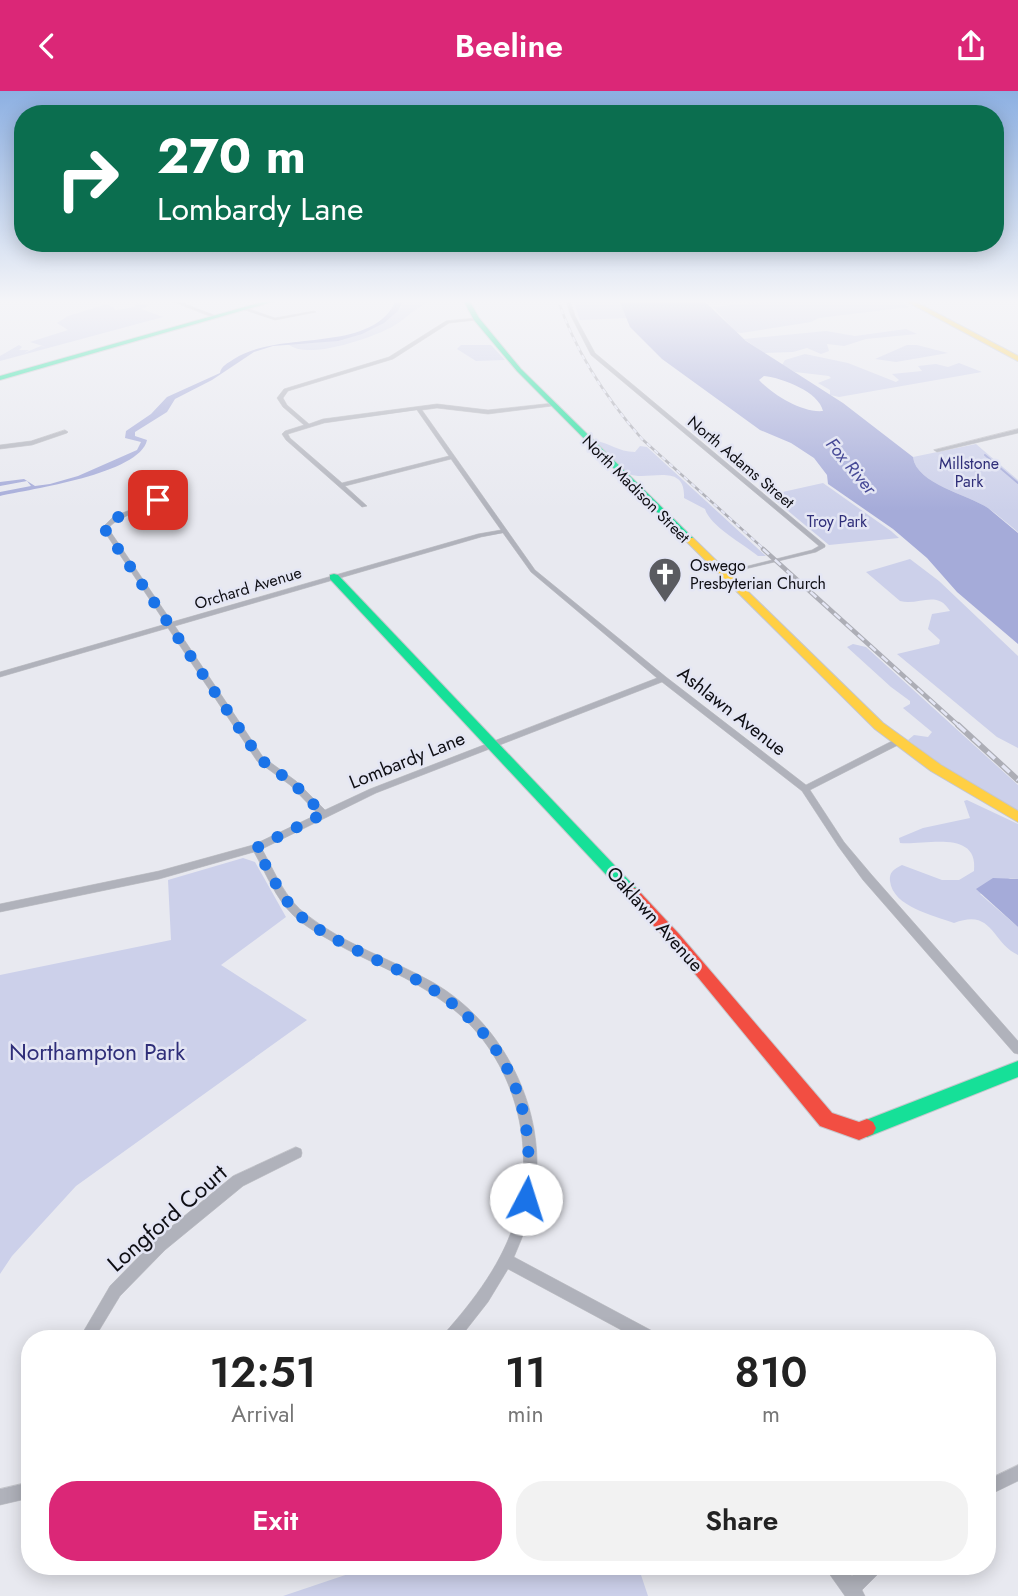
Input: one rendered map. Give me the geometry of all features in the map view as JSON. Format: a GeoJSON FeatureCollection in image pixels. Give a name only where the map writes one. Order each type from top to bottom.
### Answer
{"type":"FeatureCollection","features":[{"type":"Feature","properties":{"kind":"street"},"geometry":{"type":"LineString","coordinates":[[0,378],[28,370]]}},
{"type":"Feature","properties":{"kind":"street"},"geometry":{"type":"LineString","coordinates":[[307,425],[280,398],[286,390],[351,370]]}},
{"type":"Feature","properties":{"kind":"street","name":"North Madison Street"},"geometry":{"type":"LineString","coordinates":[[519,370],[860,711],[897,742],[954,782],[1018,817]]}},
{"type":"Feature","properties":{"kind":"street","name":"North Adams Street"},"geometry":{"type":"LineString","coordinates":[[614,370],[823,546],[814,551],[722,574]]}},
{"type":"Feature","properties":{"kind":"street"},"geometry":{"type":"LineString","coordinates":[[364,506],[286,436],[287,432],[307,425],[419,409],[445,407],[488,412],[552,404]]}},
{"type":"Feature","properties":{"kind":"street","name":"Ashlawn Avenue"},"geometry":{"type":"LineString","coordinates":[[419,409],[533,571],[663,679],[805,789],[841,844],[867,877],[1018,1049]]}},
{"type":"Feature","properties":{"kind":"street"},"geometry":{"type":"LineString","coordinates":[[937,450],[1018,431]]}},
{"type":"Feature","properties":{"kind":"street"},"geometry":{"type":"LineString","coordinates":[[0,447],[32,443],[65,432]]}},
{"type":"Feature","properties":{"kind":"street"},"geometry":{"type":"LineString","coordinates":[[341,485],[453,457]]}},
{"type":"Feature","properties":{"kind":"street"},"geometry":{"type":"LineString","coordinates":[[158,500],[142,510],[113,520],[104,528],[260,759],[293,783],[323,814]]}},
{"type":"Feature","properties":{"kind":"street","name":"Orchard Avenue"},"geometry":{"type":"LineString","coordinates":[[0,675],[334,577],[504,531]]}},
{"type":"Feature","properties":{"kind":"street","name":"Oaklawn Avenue"},"geometry":{"type":"LineString","coordinates":[[334,577],[674,938],[826,1120],[859,1131],[1018,1069]]}},
{"type":"Feature","properties":{"kind":"street","name":"Lombardy Lane"},"geometry":{"type":"LineString","coordinates":[[0,908],[159,875],[256,848],[373,791],[663,679]]}},
{"type":"Feature","properties":{"kind":"street"},"geometry":{"type":"LineString","coordinates":[[805,789],[897,742]]}},
{"type":"Feature","properties":{"kind":"street"},"geometry":{"type":"LineString","coordinates":[[256,848],[302,917],[446,997],[469,1015],[503,1059],[519,1092],[529,1154],[523,1216],[505,1261],[474,1313],[458,1330]]}},
{"type":"Feature","properties":{"kind":"street","name":"Longford Court"},"geometry":{"type":"LineString","coordinates":[[92,1330],[116,1291],[160,1245],[238,1181],[296,1153]]}},
{"type":"Feature","properties":{"kind":"street"},"geometry":{"type":"LineString","coordinates":[[505,1261],[636,1330]]}},
{"type":"Feature","properties":{"kind":"street"},"geometry":{"type":"LineString","coordinates":[[996,1484],[1018,1473]]}},
{"type":"Feature","properties":{"kind":"street"},"geometry":{"type":"LineString","coordinates":[[0,1497],[21,1492]]}},
{"type":"Feature","properties":{"kind":"street"},"geometry":{"type":"LineString","coordinates":[[841,1575],[854,1593],[867,1575]]}},
{"type":"Feature","properties":{"kind":"green space"},"geometry":{"type":"Polygon","coordinates":[[[792,370],[866,370],[896,382],[899,380],[892,374],[921,370],[982,372],[839,397],[830,395],[830,390],[818,383],[831,378],[829,376],[792,370]]]}},
{"type":"Feature","properties":{"kind":"green space"},"geometry":{"type":"Polygon","coordinates":[[[595,441],[629,452],[635,452],[640,446],[647,447],[766,556],[758,556],[713,522],[705,509],[684,498],[679,480],[664,475],[629,474],[595,441]]]}},
{"type":"Feature","properties":{"kind":"green space","name":"Millstone Park"},"geometry":{"type":"Polygon","coordinates":[[[976,444],[1018,480],[1018,532],[988,508],[923,475],[913,457],[976,444]]]}},
{"type":"Feature","properties":{"kind":"green space","name":"Troy Park"},"geometry":{"type":"Polygon","coordinates":[[[823,483],[899,538],[829,545],[769,495],[823,483]]]}},
{"type":"Feature","properties":{"kind":"green space"},"geometry":{"type":"Polygon","coordinates":[[[910,559],[939,581],[1018,656],[1018,748],[997,737],[897,654],[939,644],[940,640],[928,629],[932,614],[950,611],[945,604],[933,599],[900,601],[866,572],[910,559]]]}},
{"type":"Feature","properties":{"kind":"green space"},"geometry":{"type":"Polygon","coordinates":[[[853,644],[866,647],[1018,785],[1018,811],[973,788],[908,740],[914,735],[928,737],[932,732],[903,708],[910,704],[910,701],[847,647],[853,644]]]}},
{"type":"Feature","properties":{"kind":"green space"},"geometry":{"type":"Polygon","coordinates":[[[964,801],[1018,824],[1018,879],[1010,878],[980,894],[1018,927],[1018,955],[984,923],[967,920],[954,923],[906,904],[893,890],[890,881],[894,869],[902,865],[942,880],[959,880],[974,871],[973,858],[968,849],[959,844],[900,843],[899,838],[923,828],[970,818],[964,801]]]}},
{"type":"Feature","properties":{"kind":"green space","name":"Northampton Park"},"geometry":{"type":"Polygon","coordinates":[[[243,858],[255,862],[286,917],[221,965],[307,1020],[76,1186],[12,1256],[0,1274],[0,975],[171,940],[168,880],[243,858]]]}},
{"type":"Feature","properties":{"kind":"green space"},"geometry":{"type":"Polygon","coordinates":[[[345,1575],[641,1575],[648,1596],[283,1596],[345,1575]]]}},
{"type":"Feature","properties":{"kind":"water"},"geometry":{"type":"Polygon","coordinates":[[[221,370],[227,370],[175,399],[167,412],[135,432],[135,436],[147,440],[140,452],[125,462],[82,478],[0,496],[0,492],[31,486],[27,481],[0,486],[0,482],[24,479],[35,486],[50,484],[78,476],[137,450],[141,442],[125,438],[126,431],[151,414],[167,397],[221,370]]]}},
{"type":"Feature","properties":{"kind":"water","name":"Fox River"},"geometry":{"type":"Polygon","coordinates":[[[678,370],[792,370],[843,403],[913,457],[923,475],[992,511],[1018,533],[1018,644],[957,592],[927,558],[893,529],[828,484],[827,475],[814,458],[791,443],[760,430],[678,370]],[[764,376],[759,380],[788,402],[806,409],[823,411],[808,392],[790,383],[764,376]]]}},
{"type":"Feature","properties":{"kind":"water"},"geometry":{"type":"Polygon","coordinates":[[[993,878],[1018,879],[1018,927],[976,889],[993,878]]]}},
{"type":"Feature","properties":{"kind":"waterway"},"geometry":{"type":"LineString","coordinates":[[985,455],[1018,483]]}},
{"type":"Feature","properties":{"kind":"railway"},"geometry":{"type":"LineString","coordinates":[[592,370],[604,391],[642,439],[765,550]]}},
{"type":"Feature","properties":{"kind":"railway"},"geometry":{"type":"LineString","coordinates":[[763,549],[960,727]]}},
{"type":"Feature","properties":{"kind":"railway"},"geometry":{"type":"LineString","coordinates":[[958,725],[1018,780]]}},
{"type":"Feature","properties":{"kind":"traffic: fast"},"geometry":{"type":"LineString","coordinates":[[0,378],[27,370]]}},
{"type":"Feature","properties":{"kind":"traffic: fast"},"geometry":{"type":"LineString","coordinates":[[519,370],[690,540]]}},
{"type":"Feature","properties":{"kind":"traffic: fast"},"geometry":{"type":"LineString","coordinates":[[334,577],[632,893]]}},
{"type":"Feature","properties":{"kind":"traffic: fast"},"geometry":{"type":"LineString","coordinates":[[867,1128],[1018,1069]]}},
{"type":"Feature","properties":{"kind":"traffic: slow"},"geometry":{"type":"LineString","coordinates":[[690,540],[879,726],[936,768],[1018,817]]}},
{"type":"Feature","properties":{"kind":"traffic: jam"},"geometry":{"type":"LineString","coordinates":[[632,893],[674,938],[826,1120],[859,1131],[867,1128]]}},
{"type":"Feature","properties":{"kind":"place","name":"Oswego Presbyterian Church"},"geometry":{"type":"Point","coordinates":[665,604]}},
{"type":"Feature","properties":{"kind":"route"},"geometry":{"type":"LineString","coordinates":[[158,500],[142,510],[113,520],[104,528],[246,741],[260,759],[284,775],[323,814],[256,848],[292,906],[302,917],[446,997],[469,1015],[492,1042],[519,1092],[529,1154],[526,1199]]}}]}
